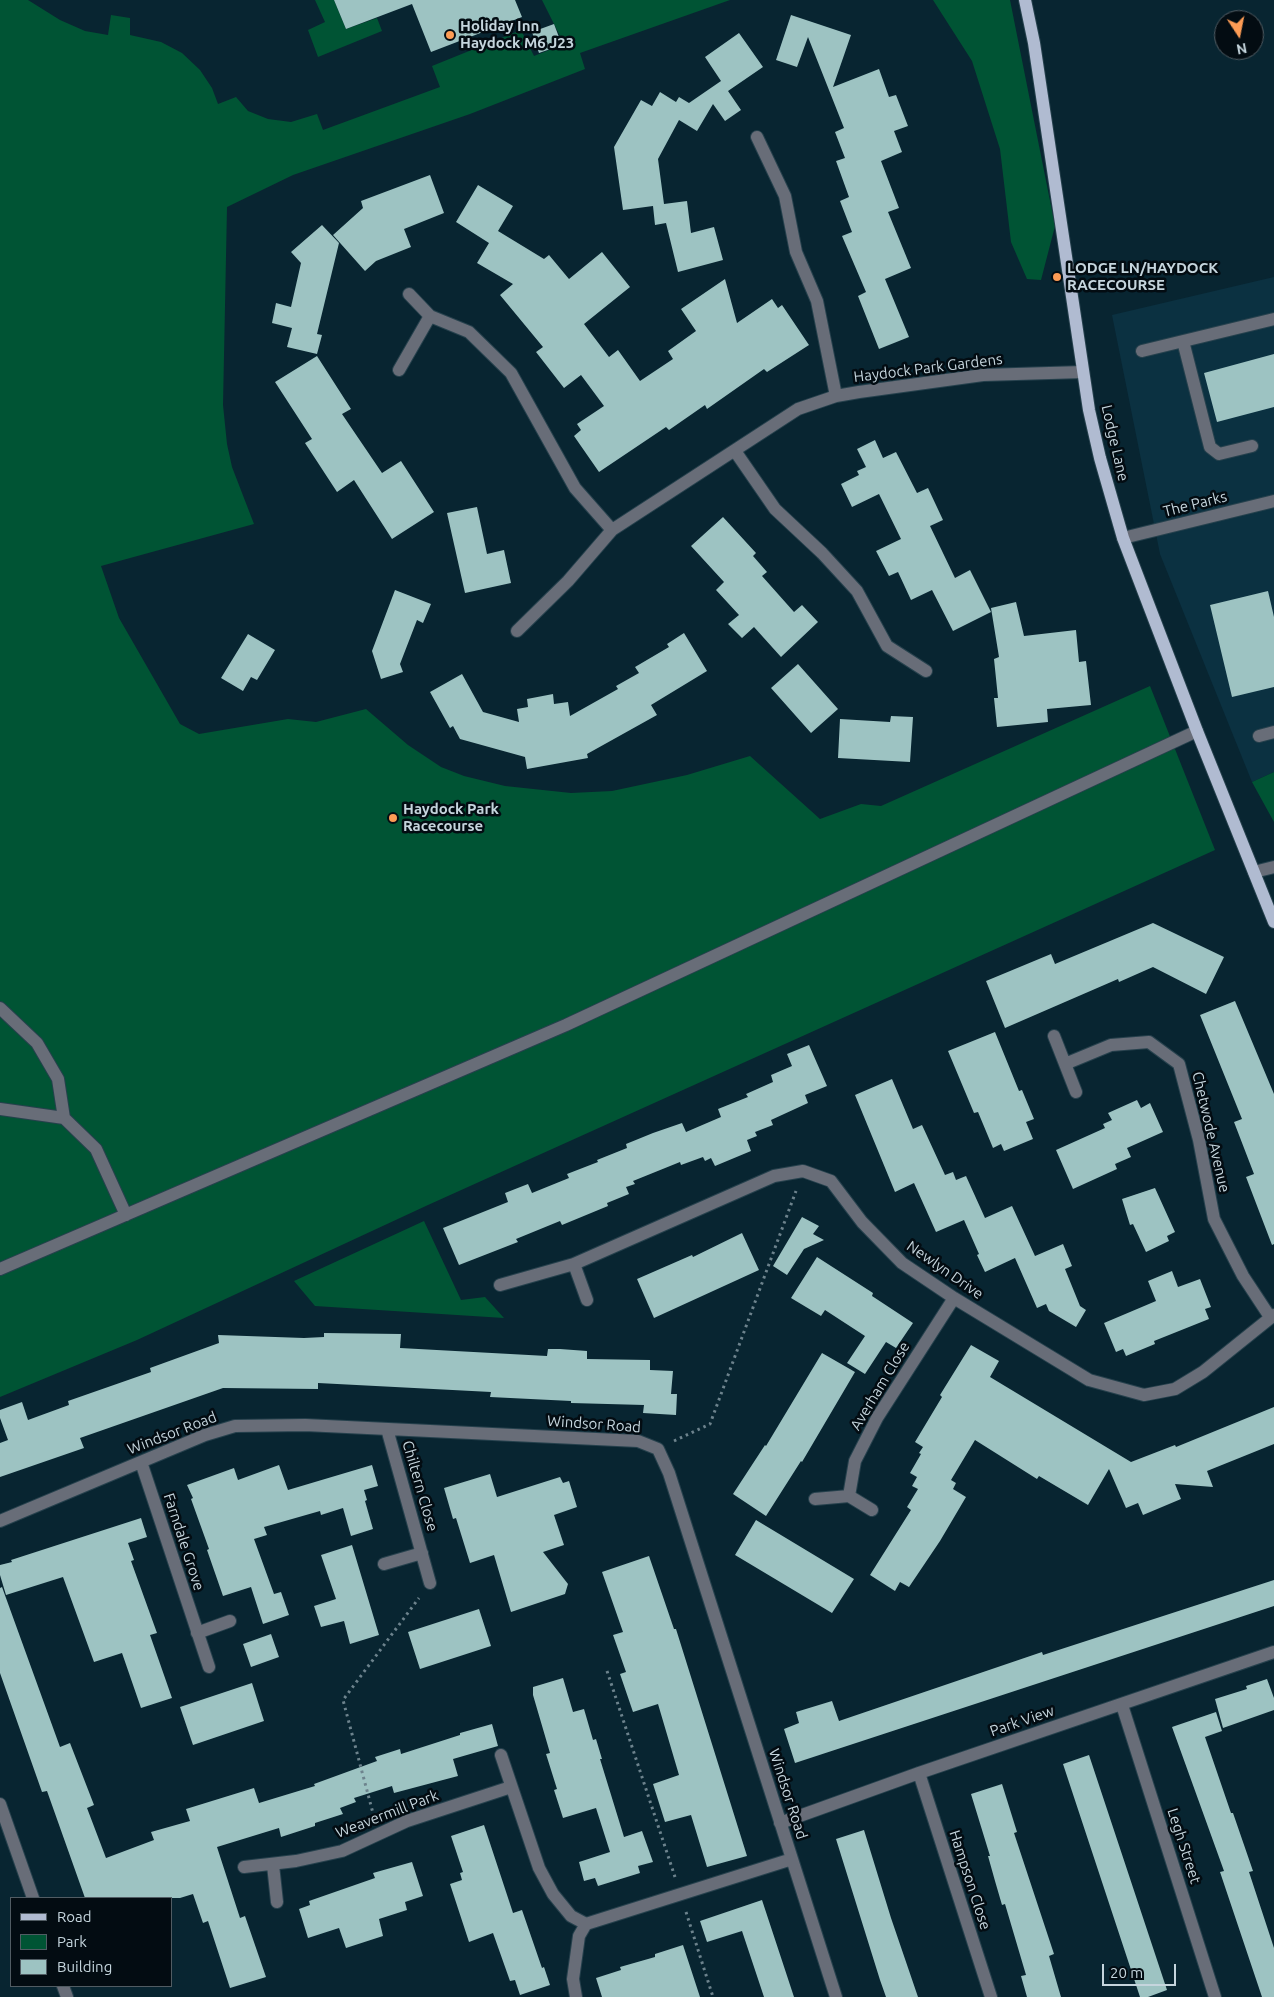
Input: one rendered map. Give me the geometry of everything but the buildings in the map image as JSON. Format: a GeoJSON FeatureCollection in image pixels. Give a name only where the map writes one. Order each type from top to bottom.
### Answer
{"type":"FeatureCollection","features":[{"type":"Feature","properties":{"kind":"main road","name":"Lodge Lane"},"geometry":{"type":"LineString","coordinates":[[1025,0],[1034,43],[1084,372],[1100,458],[1123,538],[1197,731],[1274,922]]}},
{"type":"Feature","properties":{"kind":"street","name":"Haydock Park Gardens"},"geometry":{"type":"LineString","coordinates":[[757,137],[785,196],[796,252],[818,301],[836,396]]}},
{"type":"Feature","properties":{"kind":"street"},"geometry":{"type":"LineString","coordinates":[[409,294],[430,316],[469,332],[511,372],[575,488],[612,530]]}},
{"type":"Feature","properties":{"kind":"street"},"geometry":{"type":"LineString","coordinates":[[399,370],[430,316]]}},
{"type":"Feature","properties":{"kind":"street"},"geometry":{"type":"LineString","coordinates":[[1142,352],[1274,319]]}},
{"type":"Feature","properties":{"kind":"street"},"geometry":{"type":"LineString","coordinates":[[1183,342],[1210,447],[1219,454],[1252,446]]}},
{"type":"Feature","properties":{"kind":"street","name":"Haydock Park Gardens"},"geometry":{"type":"LineString","coordinates":[[517,631],[568,581],[612,530],[798,409],[836,396],[983,374],[1084,372]]}},
{"type":"Feature","properties":{"kind":"street"},"geometry":{"type":"LineString","coordinates":[[735,450],[775,509],[822,553],[857,591],[887,646],[926,671]]}},
{"type":"Feature","properties":{"kind":"street","name":"The Parks"},"geometry":{"type":"LineString","coordinates":[[1123,538],[1274,501]]}},
{"type":"Feature","properties":{"kind":"street"},"geometry":{"type":"LineString","coordinates":[[0,1269],[566,1025],[1197,731]]}},
{"type":"Feature","properties":{"kind":"street"},"geometry":{"type":"LineString","coordinates":[[1259,736],[1274,732]]}},
{"type":"Feature","properties":{"kind":"street"},"geometry":{"type":"LineString","coordinates":[[1254,872],[1274,867]]}},
{"type":"Feature","properties":{"kind":"street"},"geometry":{"type":"LineString","coordinates":[[0,1008],[42,1050],[58,1079],[64,1118]]}},
{"type":"Feature","properties":{"kind":"street"},"geometry":{"type":"LineString","coordinates":[[1054,1036],[1076,1092]]}},
{"type":"Feature","properties":{"kind":"street","name":"Chetwode Avenue"},"geometry":{"type":"LineString","coordinates":[[1065,1064],[1111,1045],[1149,1042],[1179,1064],[1199,1140],[1214,1219],[1243,1276],[1272,1316]]}},
{"type":"Feature","properties":{"kind":"street"},"geometry":{"type":"LineString","coordinates":[[0,1109],[64,1118],[96,1149],[126,1215]]}},
{"type":"Feature","properties":{"kind":"street","name":"Newlyn Drive"},"geometry":{"type":"LineString","coordinates":[[500,1285],[574,1264],[774,1176],[803,1171],[831,1181],[862,1222],[902,1263],[954,1298],[1089,1380],[1144,1395],[1175,1389],[1203,1372],[1272,1316]]}},
{"type":"Feature","properties":{"kind":"street"},"geometry":{"type":"LineString","coordinates":[[574,1264],[587,1300]]}},
{"type":"Feature","properties":{"kind":"street","name":"Averham Close"},"geometry":{"type":"LineString","coordinates":[[849,1496],[855,1461],[877,1418],[954,1298]]}},
{"type":"Feature","properties":{"kind":"street","name":"Windsor Road"},"geometry":{"type":"LineString","coordinates":[[0,1521],[205,1435],[235,1426],[304,1425],[638,1441],[658,1449],[669,1473],[836,1997]]}},
{"type":"Feature","properties":{"kind":"street","name":"Chiltern Close"},"geometry":{"type":"LineString","coordinates":[[387,1429],[430,1583]]}},
{"type":"Feature","properties":{"kind":"street","name":"Farndale Grove"},"geometry":{"type":"LineString","coordinates":[[141,1462],[208,1668]]}},
{"type":"Feature","properties":{"kind":"street"},"geometry":{"type":"LineString","coordinates":[[815,1499],[849,1496],[872,1510]]}},
{"type":"Feature","properties":{"kind":"street","name":"Chiltern Close"},"geometry":{"type":"LineString","coordinates":[[384,1564],[422,1553]]}},
{"type":"Feature","properties":{"kind":"street"},"geometry":{"type":"LineString","coordinates":[[197,1633],[230,1621]]}},
{"type":"Feature","properties":{"kind":"street","name":"Park View"},"geometry":{"type":"LineString","coordinates":[[780,1823],[919,1773],[1274,1652]]}},
{"type":"Feature","properties":{"kind":"street","name":"Legh Street"},"geometry":{"type":"LineString","coordinates":[[1122,1705],[1215,1997]]}},
{"type":"Feature","properties":{"kind":"street"},"geometry":{"type":"LineString","coordinates":[[501,1755],[539,1868],[553,1894],[571,1916],[586,1924]]}},
{"type":"Feature","properties":{"kind":"street","name":"Hampson Close"},"geometry":{"type":"LineString","coordinates":[[919,1773],[991,1997]]}},
{"type":"Feature","properties":{"kind":"street","name":"Weavermill Park"},"geometry":{"type":"LineString","coordinates":[[244,1868],[273,1865],[342,1851],[407,1821],[511,1787]]}},
{"type":"Feature","properties":{"kind":"street"},"geometry":{"type":"LineString","coordinates":[[0,1804],[33,1897]]}},
{"type":"Feature","properties":{"kind":"street"},"geometry":{"type":"LineString","coordinates":[[576,1997],[573,1978],[579,1936],[586,1924],[792,1859]]}},
{"type":"Feature","properties":{"kind":"street"},"geometry":{"type":"LineString","coordinates":[[273,1865],[277,1902]]}},
{"type":"Feature","properties":{"kind":"path"},"geometry":{"type":"LineString","coordinates":[[658,1449],[710,1424],[803,1171]]}},
{"type":"Feature","properties":{"kind":"path"},"geometry":{"type":"LineString","coordinates":[[379,1834],[343,1700],[430,1583]]}},
{"type":"Feature","properties":{"kind":"path"},"geometry":{"type":"LineString","coordinates":[[607,1671],[713,1997]]}},
{"type":"Feature","properties":{"kind":"shaded area"},"geometry":{"type":"Polygon","coordinates":[[[1274,277],[1274,772],[1252,782],[1160,554],[1112,315],[1274,277]]]}},
{"type":"Feature","properties":{"kind":"green space","name":"Haydock Park Racecourse"},"geometry":{"type":"Polygon","coordinates":[[[0,0],[28,0],[60,20],[85,31],[108,35],[111,15],[130,18],[130,35],[161,42],[182,53],[200,70],[212,88],[218,104],[236,97],[248,111],[268,119],[291,122],[317,114],[323,130],[440,87],[432,66],[521,30],[534,56],[562,45],[566,48],[542,0],[730,0],[580,53],[585,69],[470,114],[293,175],[227,207],[223,405],[227,444],[232,467],[254,524],[101,566],[119,618],[180,724],[199,734],[288,719],[316,722],[366,709],[408,745],[441,767],[464,776],[505,786],[571,793],[612,791],[687,775],[750,756],[820,819],[861,804],[881,806],[1150,686],[1215,850],[428,1205],[137,1340],[0,1397],[0,0]]]}},
{"type":"Feature","properties":{"kind":"green space"},"geometry":{"type":"Polygon","coordinates":[[[315,0],[334,0],[346,29],[377,18],[382,31],[318,57],[308,30],[325,22],[315,0]]]}},
{"type":"Feature","properties":{"kind":"green space"},"geometry":{"type":"Polygon","coordinates":[[[933,0],[1010,0],[1055,226],[1041,280],[1027,279],[1011,242],[1000,149],[972,61],[933,0]]]}},
{"type":"Feature","properties":{"kind":"green space"},"geometry":{"type":"Polygon","coordinates":[[[1274,772],[1274,822],[1252,782],[1274,772]]]}},
{"type":"Feature","properties":{"kind":"green space"},"geometry":{"type":"Polygon","coordinates":[[[424,1221],[461,1300],[485,1297],[504,1318],[315,1306],[294,1281],[424,1221]]]}},
{"type":"Feature","properties":{"kind":"place","name":"Holiday Inn Haydock M6 J23"},"geometry":{"type":"Point","coordinates":[450,35]}},
{"type":"Feature","properties":{"kind":"place","name":"LODGE LN/HAYDOCK RACECOURSE"},"geometry":{"type":"Point","coordinates":[1057,277]}},
{"type":"Feature","properties":{"kind":"place","name":"Haydock Park Racecourse"},"geometry":{"type":"Point","coordinates":[393,818]}}]}
